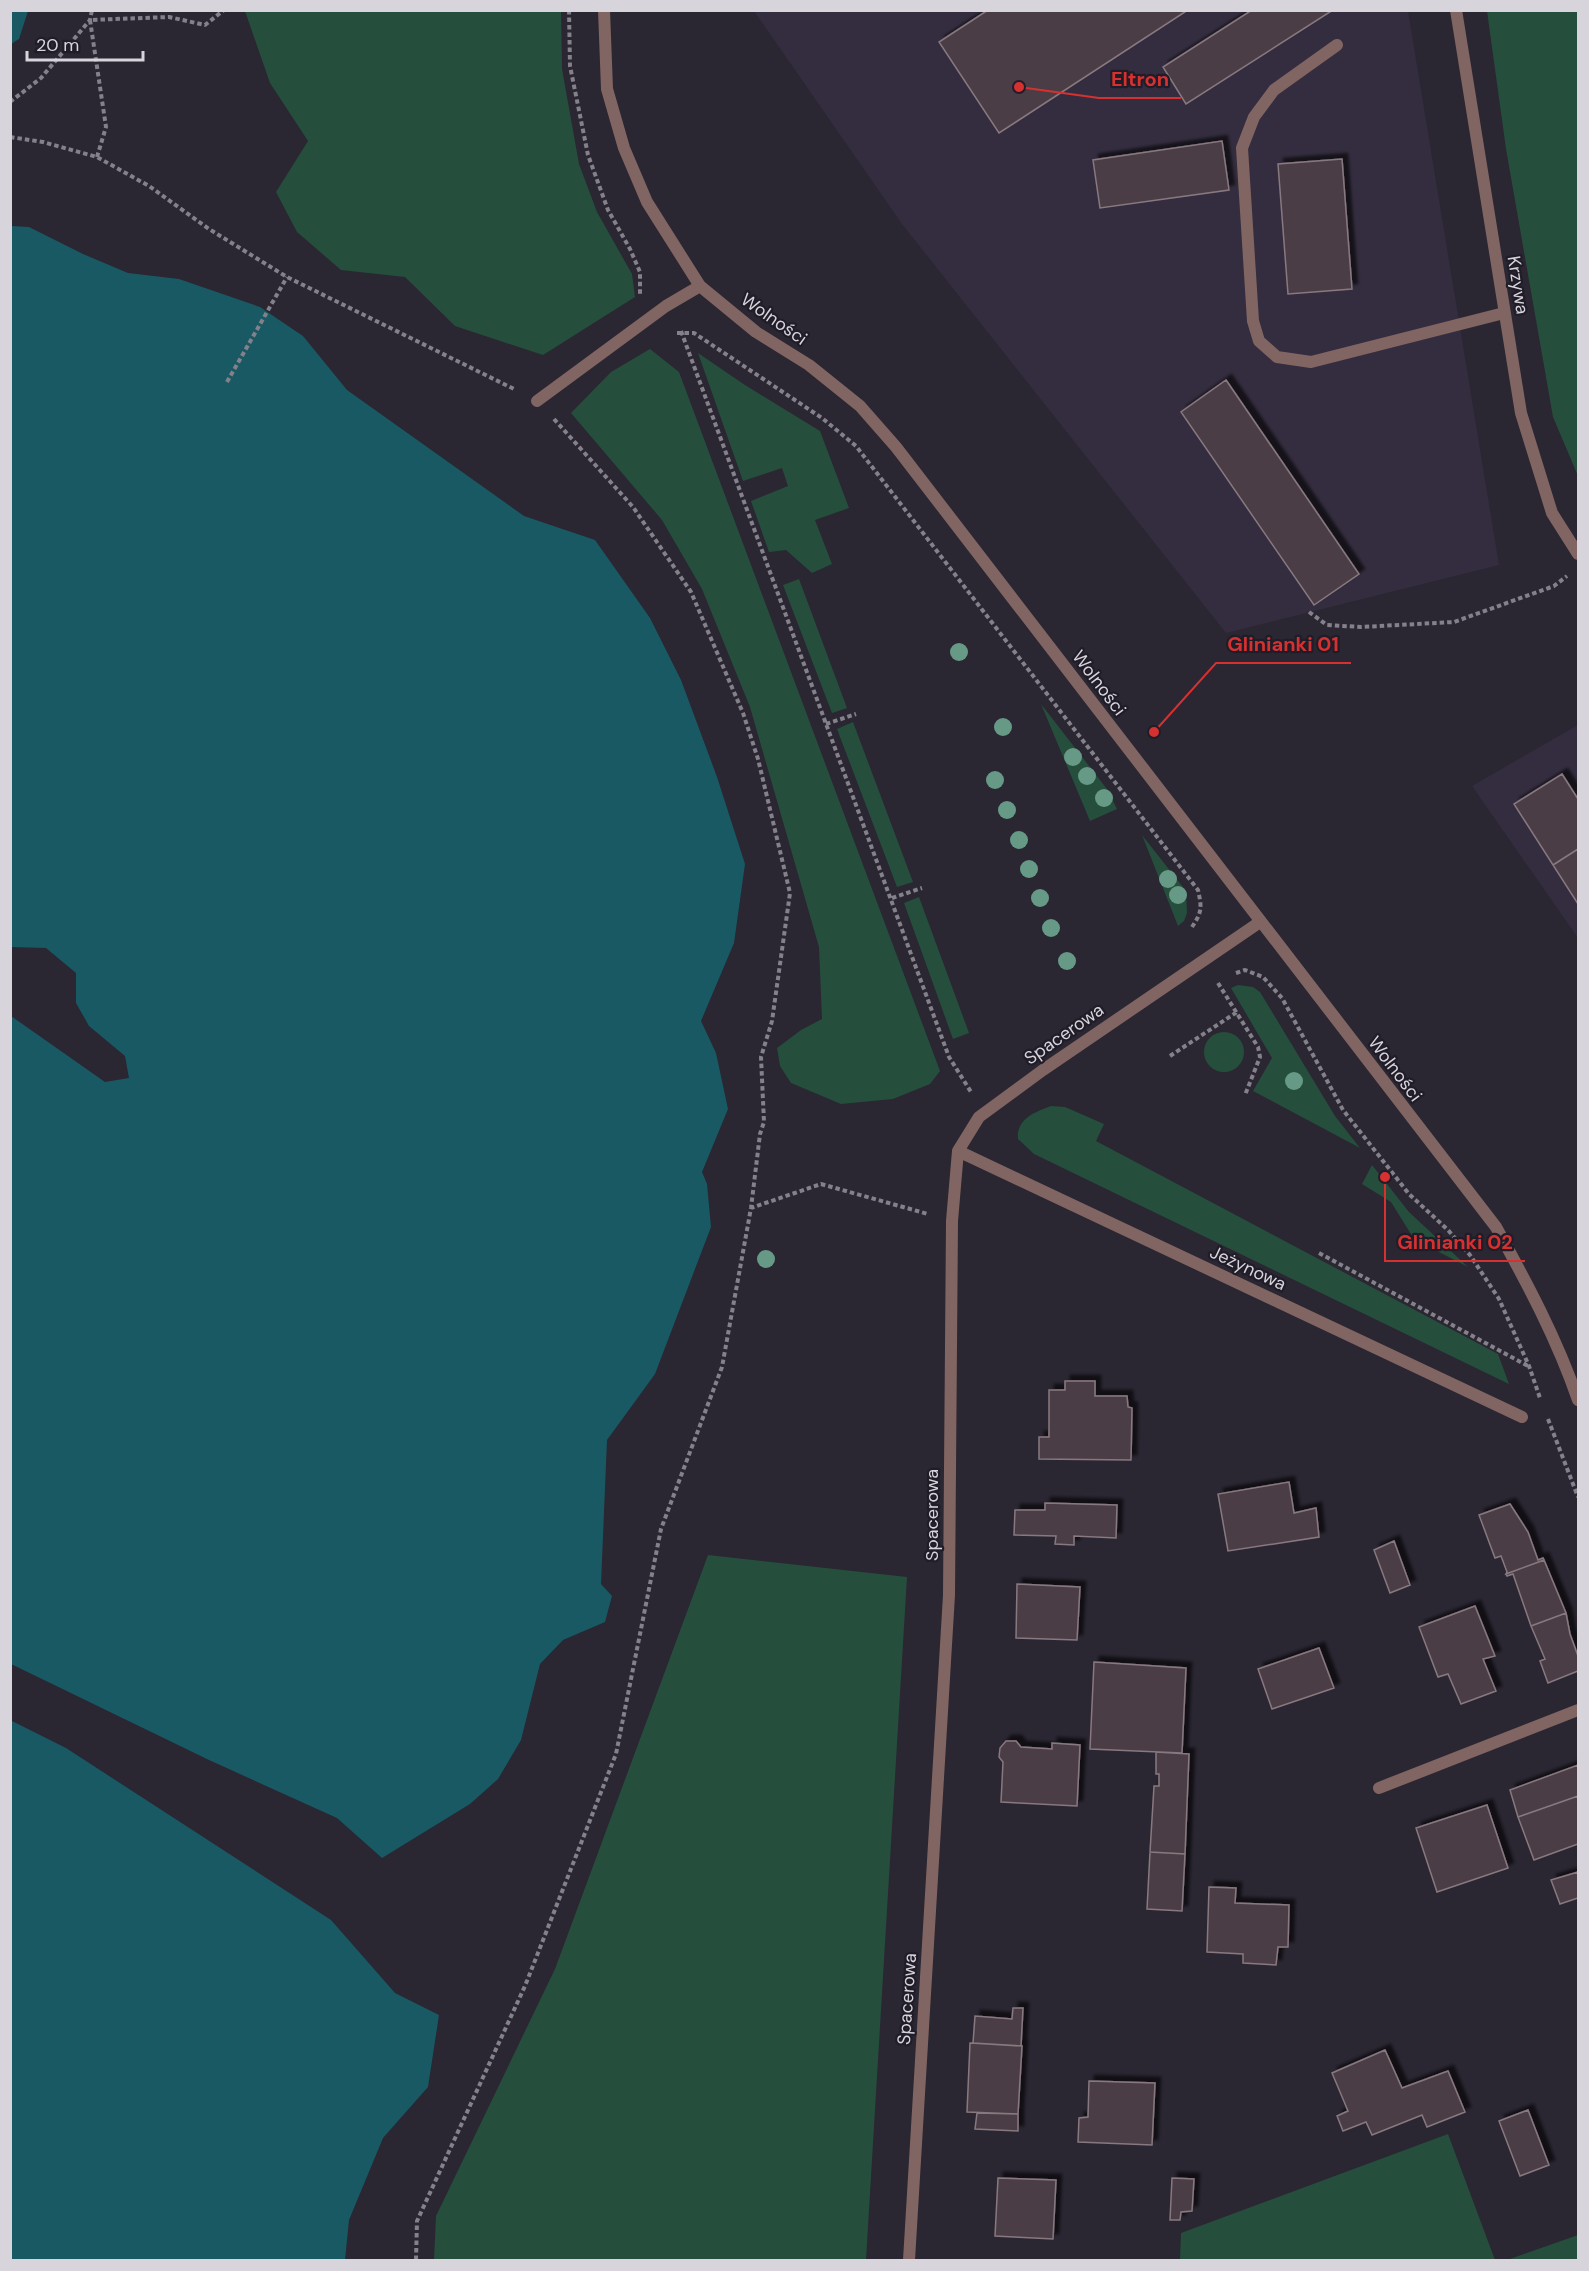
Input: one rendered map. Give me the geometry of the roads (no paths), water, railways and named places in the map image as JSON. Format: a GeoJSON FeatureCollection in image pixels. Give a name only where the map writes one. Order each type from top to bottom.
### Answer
{"type":"FeatureCollection","features":[{"type":"Feature","properties":{"kind":"street","name":"Wolności"},"geometry":{"type":"LineString","coordinates":[[604,10],[607,89],[624,148],[647,202],[700,286],[756,332],[809,365],[860,406],[896,447],[1496,1227],[1531,1290],[1564,1358],[1578,1400]]}},
{"type":"Feature","properties":{"kind":"street","name":"Krzywa"},"geometry":{"type":"LineString","coordinates":[[1456,10],[1521,413],[1552,513],[1578,554]]}},
{"type":"Feature","properties":{"kind":"street"},"geometry":{"type":"LineString","coordinates":[[1337,45],[1274,90],[1254,117],[1242,148],[1253,321],[1259,341],[1277,357],[1311,362],[1504,313]]}},
{"type":"Feature","properties":{"kind":"street"},"geometry":{"type":"LineString","coordinates":[[537,401],[666,306],[700,286]]}},
{"type":"Feature","properties":{"kind":"street","name":"Spacerowa"},"geometry":{"type":"LineString","coordinates":[[909,2260],[949,1595],[952,1221],[958,1150],[979,1117],[1043,1070],[1260,922]]}},
{"type":"Feature","properties":{"kind":"street","name":"Jeżynowa"},"geometry":{"type":"LineString","coordinates":[[958,1150],[1522,1417]]}},
{"type":"Feature","properties":{"kind":"street"},"geometry":{"type":"LineString","coordinates":[[1379,1788],[1578,1710]]}},
{"type":"Feature","properties":{"kind":"water"},"geometry":{"type":"Polygon","coordinates":[[[11,10],[28,11],[19,39],[11,44],[11,10]]]}},
{"type":"Feature","properties":{"kind":"water"},"geometry":{"type":"Polygon","coordinates":[[[11,226],[29,227],[128,273],[179,279],[260,307],[303,336],[347,390],[524,516],[595,540],[650,618],[681,680],[717,777],[745,864],[734,943],[701,1021],[716,1053],[728,1109],[702,1172],[707,1184],[711,1227],[655,1374],[607,1440],[601,1584],[612,1596],[605,1622],[563,1640],[540,1664],[521,1740],[498,1779],[470,1804],[382,1858],[337,1818],[209,1760],[11,1664],[11,1016],[105,1082],[129,1078],[125,1056],[89,1026],[76,1003],[76,973],[46,948],[11,947],[11,226]]]}},
{"type":"Feature","properties":{"kind":"water"},"geometry":{"type":"Polygon","coordinates":[[[10,1720],[66,1748],[331,1920],[395,1993],[439,2015],[428,2087],[383,2138],[349,2220],[345,2260],[11,2260],[10,1720]]]}},
{"type":"Feature","properties":{"kind":"place","name":"Eltron"},"geometry":{"type":"Point","coordinates":[1019,87]}},
{"type":"Feature","properties":{"kind":"place","name":"Glinianki 01"},"geometry":{"type":"Point","coordinates":[1154,732]}},
{"type":"Feature","properties":{"kind":"place","name":"Glinianki 02"},"geometry":{"type":"Point","coordinates":[1385,1177]}}]}
